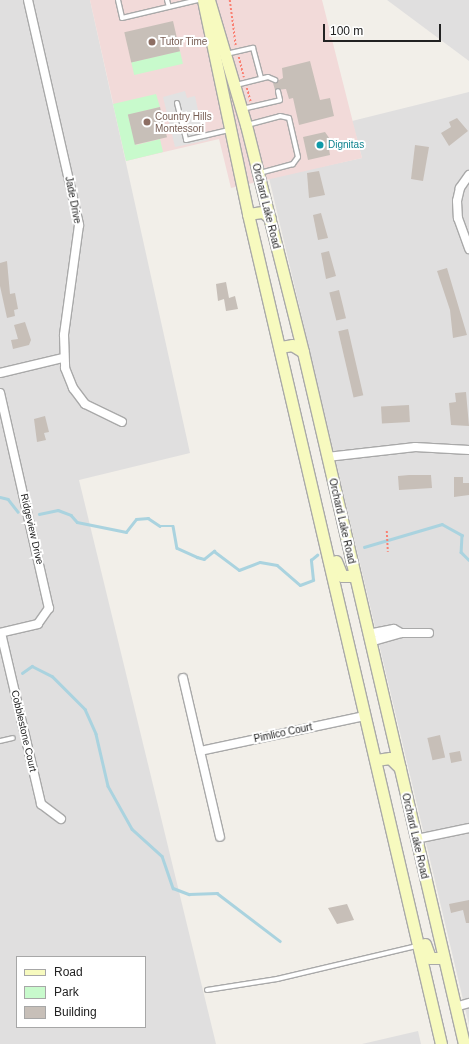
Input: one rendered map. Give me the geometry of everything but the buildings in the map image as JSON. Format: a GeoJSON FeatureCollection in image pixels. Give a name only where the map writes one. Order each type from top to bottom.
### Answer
{"type":"FeatureCollection","features":[{"type":"Feature","properties":{"kind":"main road","name":"Orchard Lake Road"},"geometry":{"type":"LineString","coordinates":[[203,0],[228,126],[248,214],[441,1044]]}},
{"type":"Feature","properties":{"kind":"main road","name":"Orchard Lake Road"},"geometry":{"type":"LineString","coordinates":[[209,0],[242,109],[303,352],[464,1044]]}},
{"type":"Feature","properties":{"kind":"main road"},"geometry":{"type":"LineString","coordinates":[[228,126],[245,123]]}},
{"type":"Feature","properties":{"kind":"main road"},"geometry":{"type":"LineString","coordinates":[[248,214],[263,212],[270,218]]}},
{"type":"Feature","properties":{"kind":"main road"},"geometry":{"type":"LineString","coordinates":[[280,347],[292,345],[303,352]]}},
{"type":"Feature","properties":{"kind":"main road"},"geometry":{"type":"LineString","coordinates":[[317,507],[327,519],[339,573],[347,578],[355,576]]}},
{"type":"Feature","properties":{"kind":"main road"},"geometry":{"type":"LineString","coordinates":[[376,760],[390,758],[400,769]]}},
{"type":"Feature","properties":{"kind":"main road"},"geometry":{"type":"LineString","coordinates":[[400,866],[414,894],[428,954],[433,959],[443,958]]}},
{"type":"Feature","properties":{"kind":"street","name":"Jade Drive"},"geometry":{"type":"LineString","coordinates":[[28,0],[79,225],[63,358],[73,388],[85,404],[122,422]]}},
{"type":"Feature","properties":{"kind":"street"},"geometry":{"type":"LineString","coordinates":[[469,175],[460,188],[457,201],[458,218],[469,249]]}},
{"type":"Feature","properties":{"kind":"street"},"geometry":{"type":"LineString","coordinates":[[0,373],[63,358]]}},
{"type":"Feature","properties":{"kind":"street","name":"Ridgeview Drive"},"geometry":{"type":"LineString","coordinates":[[0,393],[49,608],[38,624],[0,633]]}},
{"type":"Feature","properties":{"kind":"street"},"geometry":{"type":"LineString","coordinates":[[327,457],[415,447],[469,450]]}},
{"type":"Feature","properties":{"kind":"street","name":"Cobblestone Court"},"geometry":{"type":"LineString","coordinates":[[0,633],[41,804],[61,819]]}},
{"type":"Feature","properties":{"kind":"street"},"geometry":{"type":"LineString","coordinates":[[369,638],[401,633],[429,633]]}},
{"type":"Feature","properties":{"kind":"street"},"geometry":{"type":"LineString","coordinates":[[183,678],[220,837]]}},
{"type":"Feature","properties":{"kind":"street","name":"Pimlico Court"},"geometry":{"type":"LineString","coordinates":[[200,751],[365,716]]}},
{"type":"Feature","properties":{"kind":"street"},"geometry":{"type":"LineString","coordinates":[[416,840],[469,828]]}},
{"type":"Feature","properties":{"kind":"street"},"geometry":{"type":"LineString","coordinates":[[455,1007],[469,1004]]}},
{"type":"Feature","properties":{"kind":"lane"},"geometry":{"type":"LineString","coordinates":[[118,0],[122,18],[198,0]]}},
{"type":"Feature","properties":{"kind":"lane"},"geometry":{"type":"LineString","coordinates":[[167,0],[168,7]]}},
{"type":"Feature","properties":{"kind":"lane"},"geometry":{"type":"LineString","coordinates":[[226,54],[253,48],[261,78]]}},
{"type":"Feature","properties":{"kind":"lane"},"geometry":{"type":"LineString","coordinates":[[235,86],[261,78],[276,80]]}},
{"type":"Feature","properties":{"kind":"lane"},"geometry":{"type":"LineString","coordinates":[[242,109],[280,100],[278,91]]}},
{"type":"Feature","properties":{"kind":"lane"},"geometry":{"type":"LineString","coordinates":[[177,103],[186,140],[228,126]]}},
{"type":"Feature","properties":{"kind":"lane"},"geometry":{"type":"LineString","coordinates":[[245,123],[280,116],[289,118],[298,157],[294,164],[258,173]]}},
{"type":"Feature","properties":{"kind":"lane"},"geometry":{"type":"LineString","coordinates":[[0,741],[13,738]]}},
{"type":"Feature","properties":{"kind":"lane"},"geometry":{"type":"LineString","coordinates":[[207,990],[277,979],[419,945]]}},
{"type":"Feature","properties":{"kind":"path"},"geometry":{"type":"LineString","coordinates":[[387,532],[388,552]]}},
{"type":"Feature","properties":{"kind":"shaded area"},"geometry":{"type":"Polygon","coordinates":[[[0,0],[90,0],[190,453],[79,480],[216,1044],[0,1044],[0,0]]]}},
{"type":"Feature","properties":{"kind":"shaded area"},"geometry":{"type":"Polygon","coordinates":[[[90,0],[322,0],[362,158],[231,188],[219,139],[126,161],[90,0]]]}},
{"type":"Feature","properties":{"kind":"shaded area"},"geometry":{"type":"Polygon","coordinates":[[[387,0],[469,0],[469,61],[387,0]]]}},
{"type":"Feature","properties":{"kind":"shaded area"},"geometry":{"type":"Polygon","coordinates":[[[185,91],[187,98],[195,96],[202,129],[196,133],[207,132],[209,140],[175,147],[163,97],[185,91]]]}},
{"type":"Feature","properties":{"kind":"shaded area"},"geometry":{"type":"Polygon","coordinates":[[[469,92],[469,1025],[269,178],[362,158],[352,121],[469,92]]]}},
{"type":"Feature","properties":{"kind":"shaded area"},"geometry":{"type":"Polygon","coordinates":[[[418,1031],[421,1044],[362,1044],[418,1031]]]}},
{"type":"Feature","properties":{"kind":"green space"},"geometry":{"type":"Polygon","coordinates":[[[180,51],[183,64],[134,75],[131,62],[180,51]]]}},
{"type":"Feature","properties":{"kind":"green space"},"geometry":{"type":"Polygon","coordinates":[[[156,94],[160,107],[128,115],[136,145],[160,139],[163,152],[126,161],[113,104],[156,94]]]}},
{"type":"Feature","properties":{"kind":"waterway"},"geometry":{"type":"LineString","coordinates":[[0,497],[8,499],[18,512]]}},
{"type":"Feature","properties":{"kind":"waterway"},"geometry":{"type":"LineString","coordinates":[[39,514],[58,510],[71,515],[77,522],[126,532],[136,519],[148,518],[160,526],[173,526],[177,548],[197,557],[204,559],[214,551],[239,570],[260,562],[277,565],[300,585],[313,580],[311,560],[317,555]]}},
{"type":"Feature","properties":{"kind":"waterway"},"geometry":{"type":"LineString","coordinates":[[364,547],[442,524],[462,535],[461,552],[469,560]]}},
{"type":"Feature","properties":{"kind":"waterway"},"geometry":{"type":"LineString","coordinates":[[22,673],[32,666],[52,676],[85,709],[96,734],[108,786],[132,829],[162,856],[173,888],[189,894],[217,893],[280,941]]}},
{"type":"Feature","properties":{"kind":"place","name":"Tutor Time"},"geometry":{"type":"Point","coordinates":[152,42]}},
{"type":"Feature","properties":{"kind":"place","name":"Country Hills Montessori"},"geometry":{"type":"Point","coordinates":[147,122]}},
{"type":"Feature","properties":{"kind":"place","name":"Dignitas"},"geometry":{"type":"Point","coordinates":[320,145]}}]}
